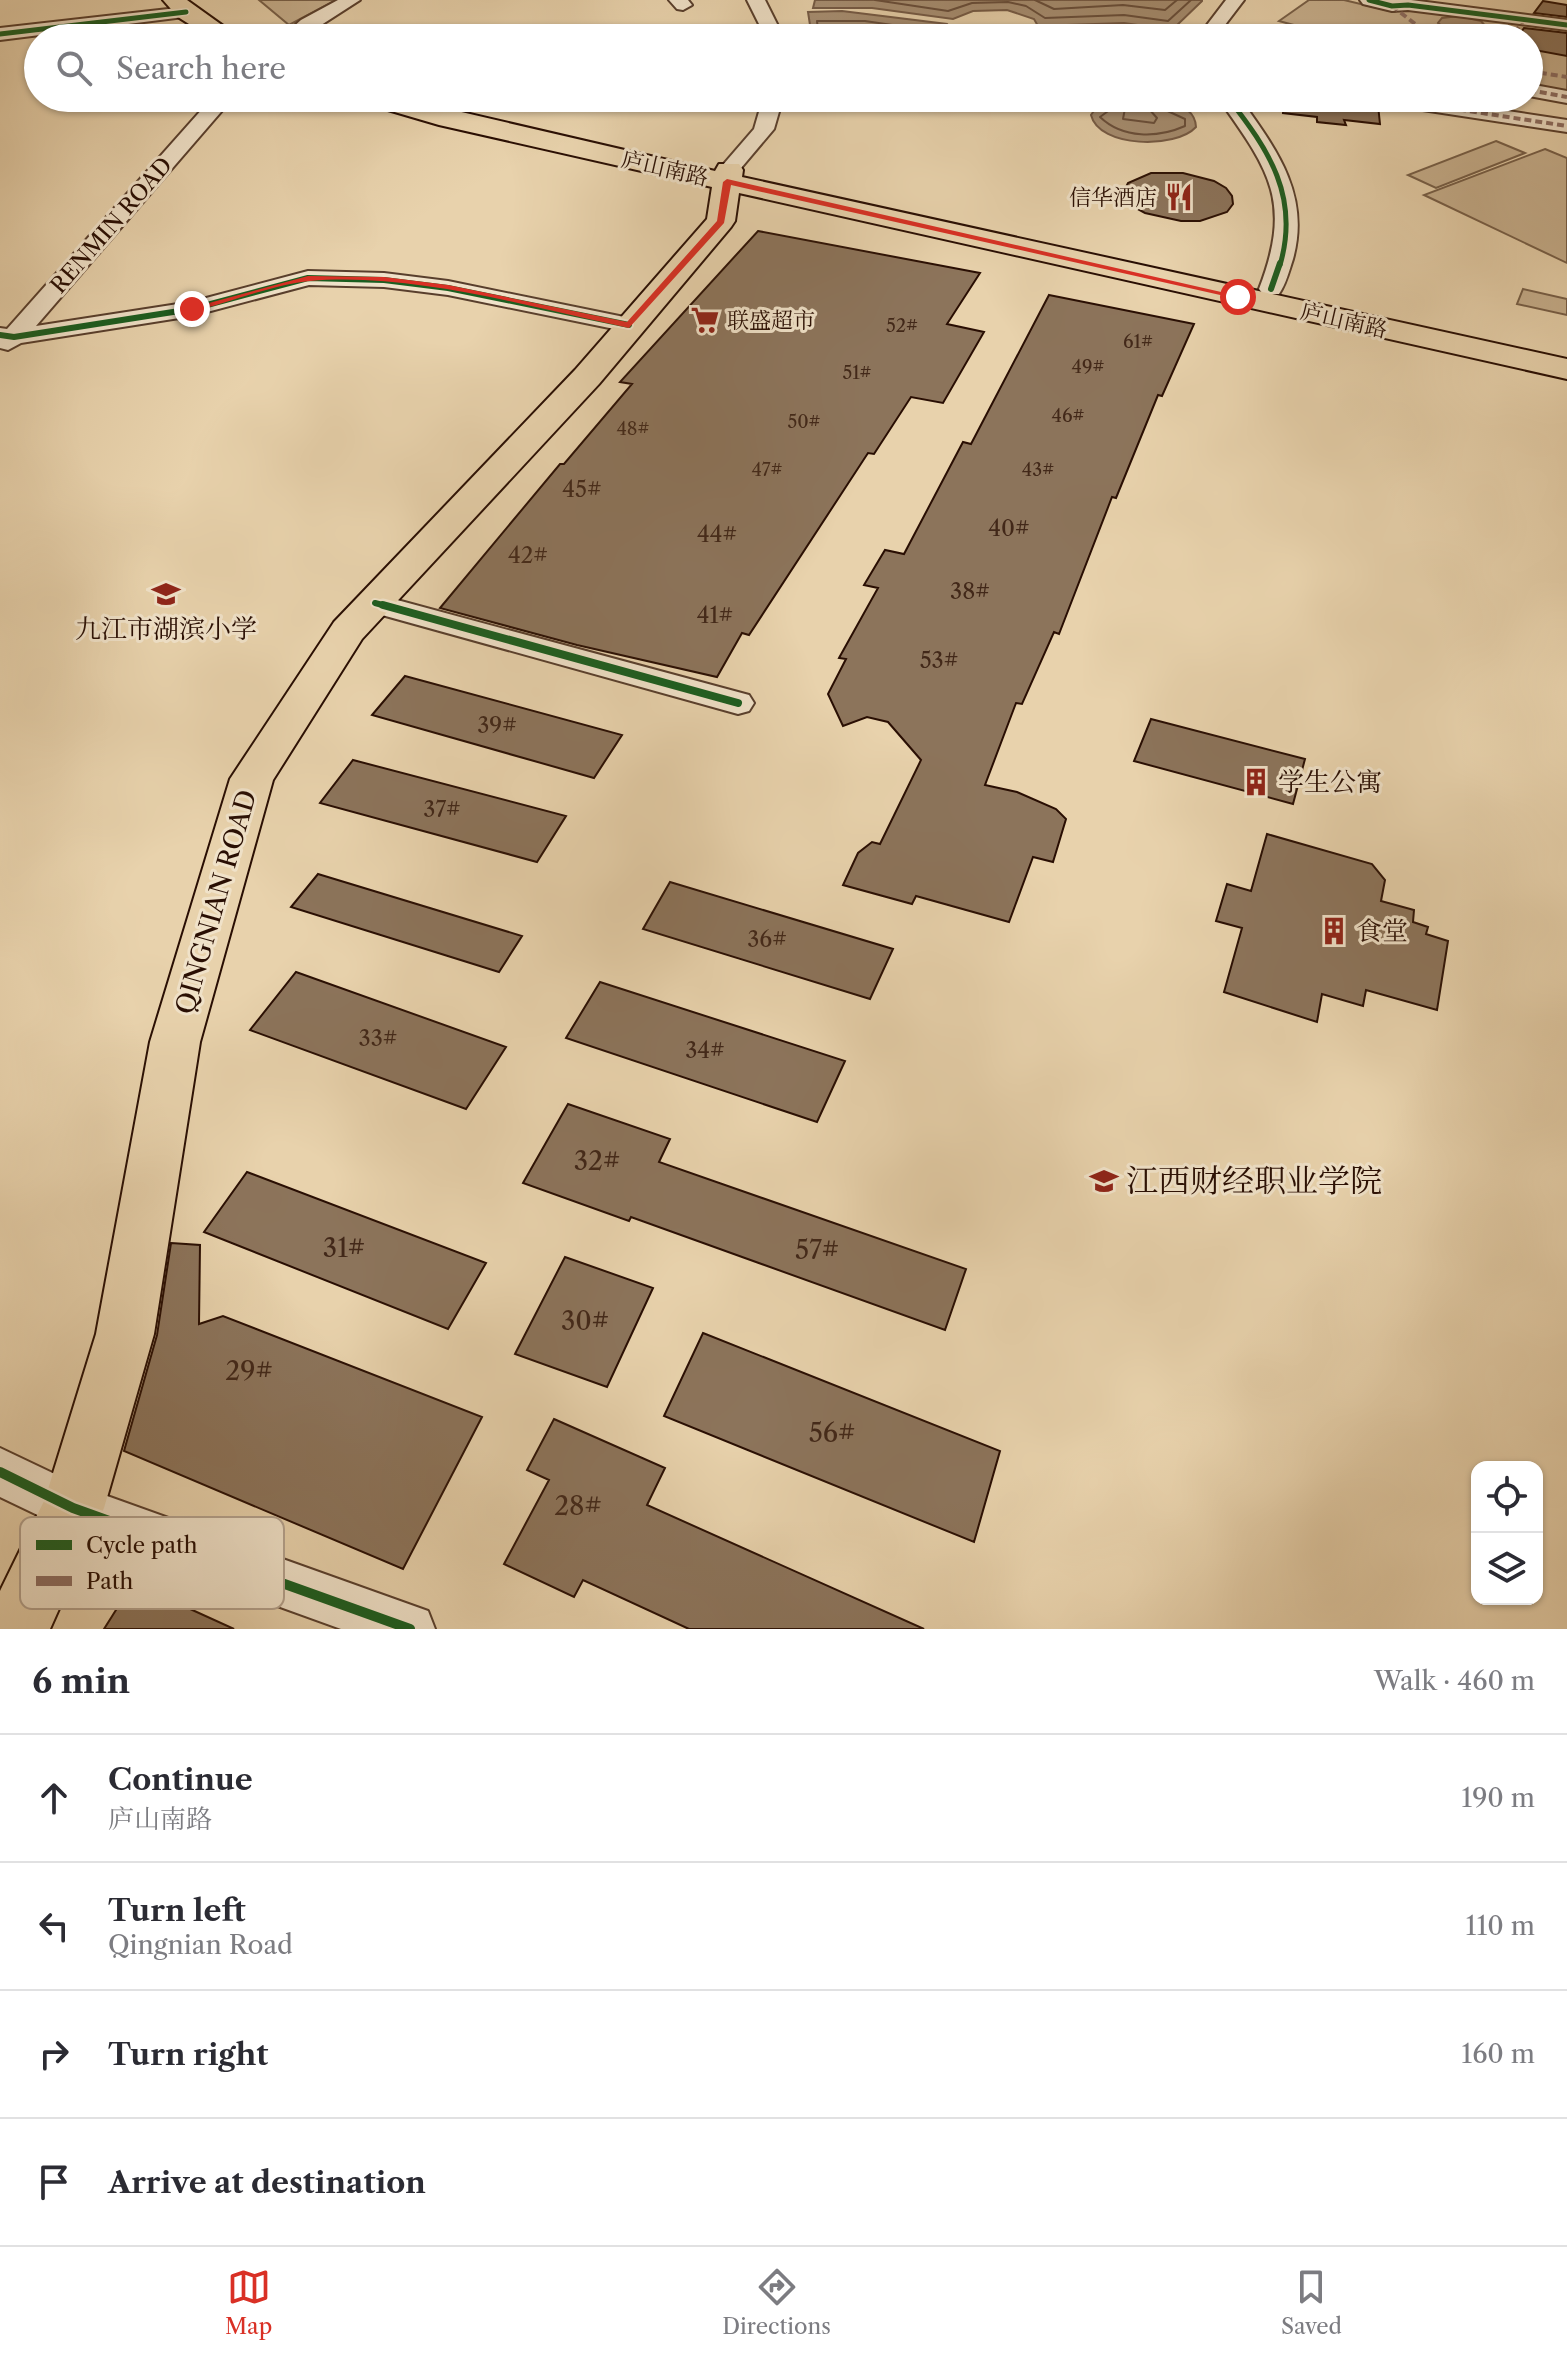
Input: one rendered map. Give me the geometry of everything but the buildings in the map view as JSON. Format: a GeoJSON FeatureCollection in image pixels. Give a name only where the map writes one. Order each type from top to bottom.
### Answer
{"type":"FeatureCollection","features":[{"type":"Feature","properties":{"kind":"main road"},"geometry":{"type":"LineString","coordinates":[[209,0],[229,24]]}},
{"type":"Feature","properties":{"kind":"main road"},"geometry":{"type":"LineString","coordinates":[[180,6],[217,24]]}},
{"type":"Feature","properties":{"kind":"main road","name":"庐山南路"},"geometry":{"type":"LineString","coordinates":[[422,112],[1271,289],[1567,354]]}},
{"type":"Feature","properties":{"kind":"main road","name":"庐山南路"},"geometry":{"type":"LineString","coordinates":[[472,112],[728,176],[1567,369]]}},
{"type":"Feature","properties":{"kind":"main road","name":"QINGNIAN ROAD"},"geometry":{"type":"LineString","coordinates":[[69,1517],[125,1334],[175,1042],[252,779],[348,631],[587,377],[721,221],[728,176]]}},
{"type":"Feature","properties":{"kind":"main road","name":"QINGNIAN ROAD"},"geometry":{"type":"LineString","coordinates":[[16,1629],[25,1609]]}},
{"type":"Feature","properties":{"kind":"street"},"geometry":{"type":"LineString","coordinates":[[307,24],[351,0]]}},
{"type":"Feature","properties":{"kind":"street"},"geometry":{"type":"LineString","coordinates":[[756,0],[768,24]]}},
{"type":"Feature","properties":{"kind":"street"},"geometry":{"type":"LineString","coordinates":[[1217,24],[1235,0]]}},
{"type":"Feature","properties":{"kind":"street"},"geometry":{"type":"LineString","coordinates":[[1369,0],[1392,6],[1408,5],[1567,25]]}},
{"type":"Feature","properties":{"kind":"street"},"geometry":{"type":"LineString","coordinates":[[64,24],[180,6]]}},
{"type":"Feature","properties":{"kind":"street"},"geometry":{"type":"LineString","coordinates":[[0,34],[24,30]]}},
{"type":"Feature","properties":{"kind":"street"},"geometry":{"type":"LineString","coordinates":[[1543,93],[1567,97]]}},
{"type":"Feature","properties":{"kind":"street","name":"RENMIN ROAD"},"geometry":{"type":"LineString","coordinates":[[5,341],[210,112]]}},
{"type":"Feature","properties":{"kind":"street"},"geometry":{"type":"LineString","coordinates":[[728,176],[764,132],[772,112]]}},
{"type":"Feature","properties":{"kind":"street"},"geometry":{"type":"LineString","coordinates":[[1241,112],[1263,147],[1288,208],[1281,259],[1271,289]]}},
{"type":"Feature","properties":{"kind":"street"},"geometry":{"type":"LineString","coordinates":[[1475,112],[1567,126]]}},
{"type":"Feature","properties":{"kind":"street"},"geometry":{"type":"LineString","coordinates":[[5,341],[192,309],[308,278],[384,280],[448,288],[629,325]]}},
{"type":"Feature","properties":{"kind":"street"},"geometry":{"type":"LineString","coordinates":[[375,603],[738,703]]}},
{"type":"Feature","properties":{"kind":"street"},"geometry":{"type":"LineString","coordinates":[[0,1472],[98,1517]]}},
{"type":"Feature","properties":{"kind":"street"},"geometry":{"type":"LineString","coordinates":[[284,1584],[410,1629]]}},
{"type":"Feature","properties":{"kind":"shaded area"},"geometry":{"type":"Polygon","coordinates":[[[259,0],[336,0],[291,24],[259,0]]]}},
{"type":"Feature","properties":{"kind":"shaded area"},"geometry":{"type":"Polygon","coordinates":[[[1309,0],[1344,0],[1394,12],[1409,7],[1537,24],[1290,24],[1279,21],[1309,0]]]}},
{"type":"Feature","properties":{"kind":"shaded area"},"geometry":{"type":"Polygon","coordinates":[[[1543,25],[1567,28],[1567,91],[1543,87],[1543,25]]]}},
{"type":"Feature","properties":{"kind":"shaded area"},"geometry":{"type":"Polygon","coordinates":[[[1496,141],[1525,153],[1436,188],[1408,175],[1496,141]]]}},
{"type":"Feature","properties":{"kind":"shaded area"},"geometry":{"type":"Polygon","coordinates":[[[1545,149],[1567,158],[1567,263],[1424,195],[1545,149]]]}},
{"type":"Feature","properties":{"kind":"shaded area"},"geometry":{"type":"Polygon","coordinates":[[[1523,289],[1567,299],[1567,315],[1517,304],[1523,289]]]}},
{"type":"Feature","properties":{"kind":"water"},"geometry":{"type":"Polygon","coordinates":[[[815,0],[1202,0],[1178,24],[1037,24],[1034,19],[1007,10],[973,11],[953,19],[872,8],[813,8],[815,0]]]}},
{"type":"Feature","properties":{"kind":"water"},"geometry":{"type":"Polygon","coordinates":[[[842,11],[947,24],[810,24],[808,12],[842,11]]]}},
{"type":"Feature","properties":{"kind":"water"},"geometry":{"type":"Polygon","coordinates":[[[1459,16],[1484,24],[1440,24],[1442,18],[1459,16]]]}},
{"type":"Feature","properties":{"kind":"water"},"geometry":{"type":"Polygon","coordinates":[[[1093,112],[1189,112],[1196,127],[1172,139],[1139,142],[1108,134],[1097,126],[1091,115],[1093,112]]]}},
{"type":"Feature","properties":{"kind":"marked path"},"geometry":{"type":"LineString","coordinates":[[1392,6],[1413,24]]}},
{"type":"Feature","properties":{"kind":"marked path"},"geometry":{"type":"LineString","coordinates":[[1521,24],[1524,20]]}},
{"type":"Feature","properties":{"kind":"marked path"},"geometry":{"type":"LineString","coordinates":[[1543,73],[1567,77]]}},
{"type":"Feature","properties":{"kind":"marked path"},"geometry":{"type":"LineString","coordinates":[[1543,93],[1567,97]]}},
{"type":"Feature","properties":{"kind":"marked path"},"geometry":{"type":"LineString","coordinates":[[1475,112],[1567,126]]}},
{"type":"Feature","properties":{"kind":"cycle path"},"geometry":{"type":"LineString","coordinates":[[1369,0],[1392,6],[1408,5],[1567,25]]}},
{"type":"Feature","properties":{"kind":"cycle path"},"geometry":{"type":"LineString","coordinates":[[85,24],[186,12]]}},
{"type":"Feature","properties":{"kind":"cycle path"},"geometry":{"type":"LineString","coordinates":[[0,34],[24,31]]}},
{"type":"Feature","properties":{"kind":"cycle path"},"geometry":{"type":"LineString","coordinates":[[1238,112],[1265,152],[1280,183],[1288,211],[1286,241],[1271,289]]}},
{"type":"Feature","properties":{"kind":"cycle path"},"geometry":{"type":"LineString","coordinates":[[0,335],[14,337],[192,309],[308,278],[384,280],[448,288],[629,325]]}},
{"type":"Feature","properties":{"kind":"cycle path"},"geometry":{"type":"LineString","coordinates":[[375,603],[738,703]]}},
{"type":"Feature","properties":{"kind":"cycle path"},"geometry":{"type":"LineString","coordinates":[[0,1472],[98,1517]]}},
{"type":"Feature","properties":{"kind":"cycle path"},"geometry":{"type":"LineString","coordinates":[[284,1584],[410,1629]]}},
{"type":"Feature","properties":{"kind":"place","name":"信华酒店"},"geometry":{"type":"Point","coordinates":[1179,197]}},
{"type":"Feature","properties":{"kind":"place","name":"联盛超市"},"geometry":{"type":"Point","coordinates":[705,320]}},
{"type":"Feature","properties":{"kind":"place","name":"九江市湖滨小学"},"geometry":{"type":"Point","coordinates":[166,594]}},
{"type":"Feature","properties":{"kind":"place","name":"学生公寓"},"geometry":{"type":"Point","coordinates":[1256,782]}},
{"type":"Feature","properties":{"kind":"place","name":"食堂"},"geometry":{"type":"Point","coordinates":[1334,931]}},
{"type":"Feature","properties":{"kind":"place","name":"江西财经职业学院"},"geometry":{"type":"Point","coordinates":[1104,1181]}},
{"type":"Feature","properties":{"kind":"route"},"geometry":{"type":"LineString","coordinates":[[192,309],[308,278],[384,280],[448,288],[629,325],[721,221],[727,182],[1238,297]]}}]}
